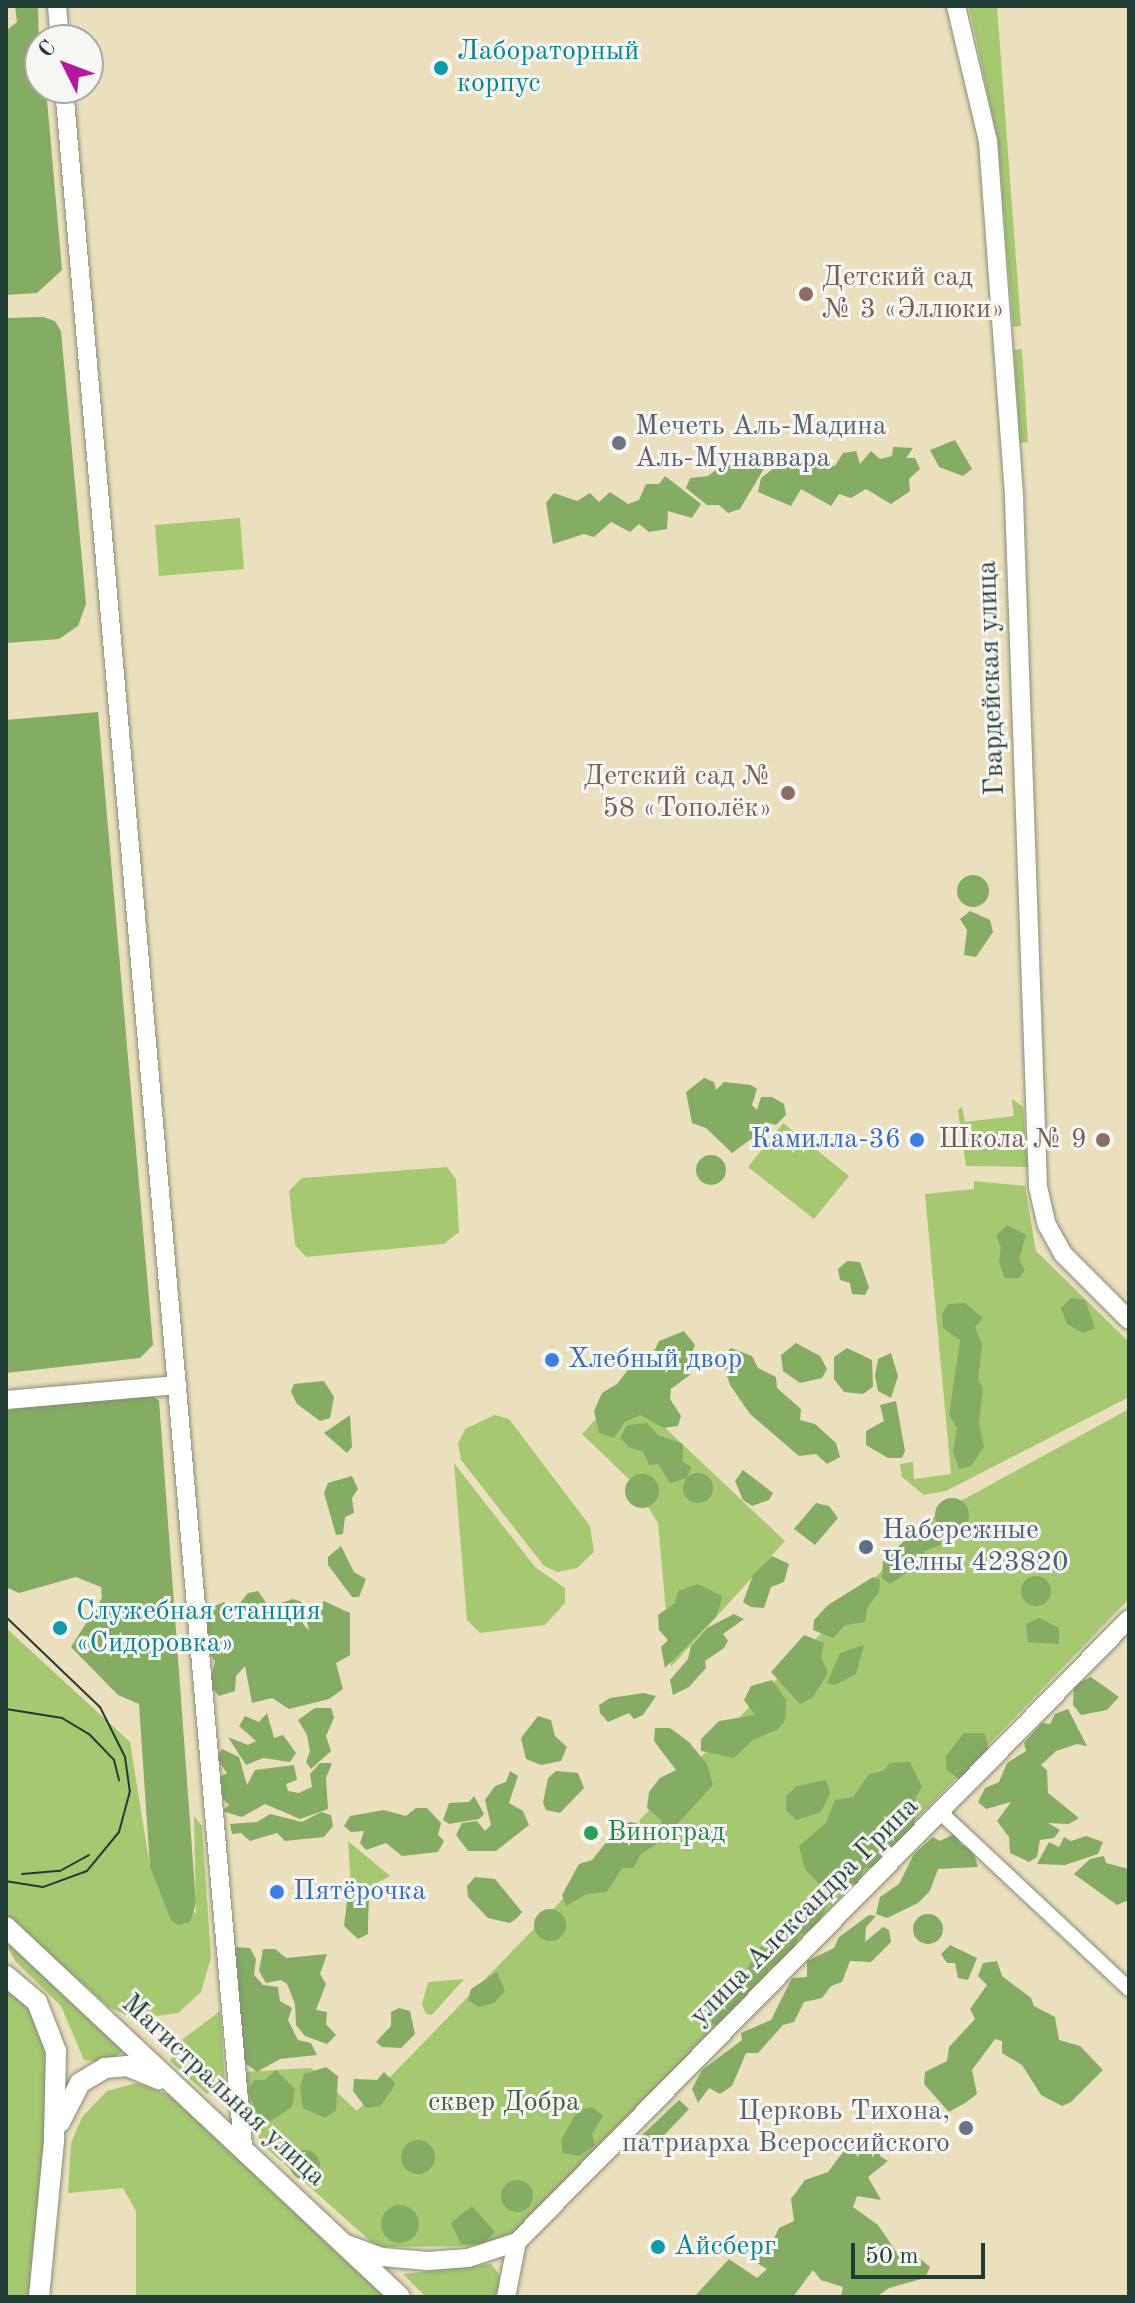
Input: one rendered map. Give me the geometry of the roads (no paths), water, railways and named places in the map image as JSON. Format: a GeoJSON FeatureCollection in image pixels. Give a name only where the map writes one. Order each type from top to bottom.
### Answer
{"type":"FeatureCollection","features":[{"type":"Feature","properties":{"kind":"main road","name":"Магистральная улица"},"geometry":{"type":"LineString","coordinates":[[6,1927],[400,2297]]}},
{"type":"Feature","properties":{"kind":"main road"},"geometry":{"type":"LineString","coordinates":[[6,1976],[37,2002],[53,2035],[54,2141],[39,2297]]}},
{"type":"Feature","properties":{"kind":"main road"},"geometry":{"type":"LineString","coordinates":[[54,2141],[72,2094],[105,2068],[127,2066],[151,2072],[193,2101]]}},
{"type":"Feature","properties":{"kind":"street","name":"Гвардейская улица"},"geometry":{"type":"LineString","coordinates":[[956,6],[988,141],[1014,499],[1038,1187],[1047,1225],[1063,1254],[1129,1320]]}},
{"type":"Feature","properties":{"kind":"street"},"geometry":{"type":"LineString","coordinates":[[65,104],[243,2148]]}},
{"type":"Feature","properties":{"kind":"street"},"geometry":{"type":"LineString","coordinates":[[6,1400],[177,1385]]}},
{"type":"Feature","properties":{"kind":"street","name":"улица Александра Грина"},"geometry":{"type":"LineString","coordinates":[[517,2242],[942,1814],[1129,1619]]}},
{"type":"Feature","properties":{"kind":"street"},"geometry":{"type":"LineString","coordinates":[[942,1814],[1129,1989]]}},
{"type":"Feature","properties":{"kind":"street"},"geometry":{"type":"LineString","coordinates":[[343,2243],[382,2257],[428,2261],[468,2258],[517,2242],[506,2297]]}},
{"type":"Feature","properties":{"kind":"tram line"},"geometry":{"type":"LineString","coordinates":[[6,1617],[100,1707],[125,1757],[130,1791],[119,1832],[87,1871],[43,1887],[6,1881]]}},
{"type":"Feature","properties":{"kind":"tram line"},"geometry":{"type":"LineString","coordinates":[[6,1709],[62,1718],[89,1734],[114,1760],[119,1780]]}},
{"type":"Feature","properties":{"kind":"tram line"},"geometry":{"type":"LineString","coordinates":[[22,1874],[60,1871],[89,1855]]}},
{"type":"Feature","properties":{"kind":"place","name":"Лабораторный корпус"},"geometry":{"type":"Point","coordinates":[441,68]}},
{"type":"Feature","properties":{"kind":"place","name":"Детский сад № 3 «Эллюки»"},"geometry":{"type":"Point","coordinates":[806,294]}},
{"type":"Feature","properties":{"kind":"place","name":"Мечеть Аль-Мадина Аль-Мунаввара"},"geometry":{"type":"Point","coordinates":[619,443]}},
{"type":"Feature","properties":{"kind":"place","name":"Детский сад № 58 «Тополёк»"},"geometry":{"type":"Point","coordinates":[788,793]}},
{"type":"Feature","properties":{"kind":"place","name":"Камилла-36"},"geometry":{"type":"Point","coordinates":[917,1140]}},
{"type":"Feature","properties":{"kind":"place","name":"Школа № 9"},"geometry":{"type":"Point","coordinates":[1103,1140]}},
{"type":"Feature","properties":{"kind":"place","name":"Хлебный двор"},"geometry":{"type":"Point","coordinates":[552,1360]}},
{"type":"Feature","properties":{"kind":"place","name":"Набережные Челны 423820"},"geometry":{"type":"Point","coordinates":[866,1547]}},
{"type":"Feature","properties":{"kind":"place","name":"Служебная станция «Сидоровка»"},"geometry":{"type":"Point","coordinates":[60,1628]}},
{"type":"Feature","properties":{"kind":"place","name":"Виноград"},"geometry":{"type":"Point","coordinates":[591,1833]}},
{"type":"Feature","properties":{"kind":"place","name":"Пятёрочка"},"geometry":{"type":"Point","coordinates":[277,1892]}},
{"type":"Feature","properties":{"kind":"place","name":"Церковь Тихона, патриарха Всероссийского"},"geometry":{"type":"Point","coordinates":[966,2128]}},
{"type":"Feature","properties":{"kind":"place","name":"Айсберг"},"geometry":{"type":"Point","coordinates":[658,2247]}},
{"type":"Feature","properties":{"kind":"park label","name":"сквер Добра"},"geometry":{"type":"Point","coordinates":[504,2103]}}]}
